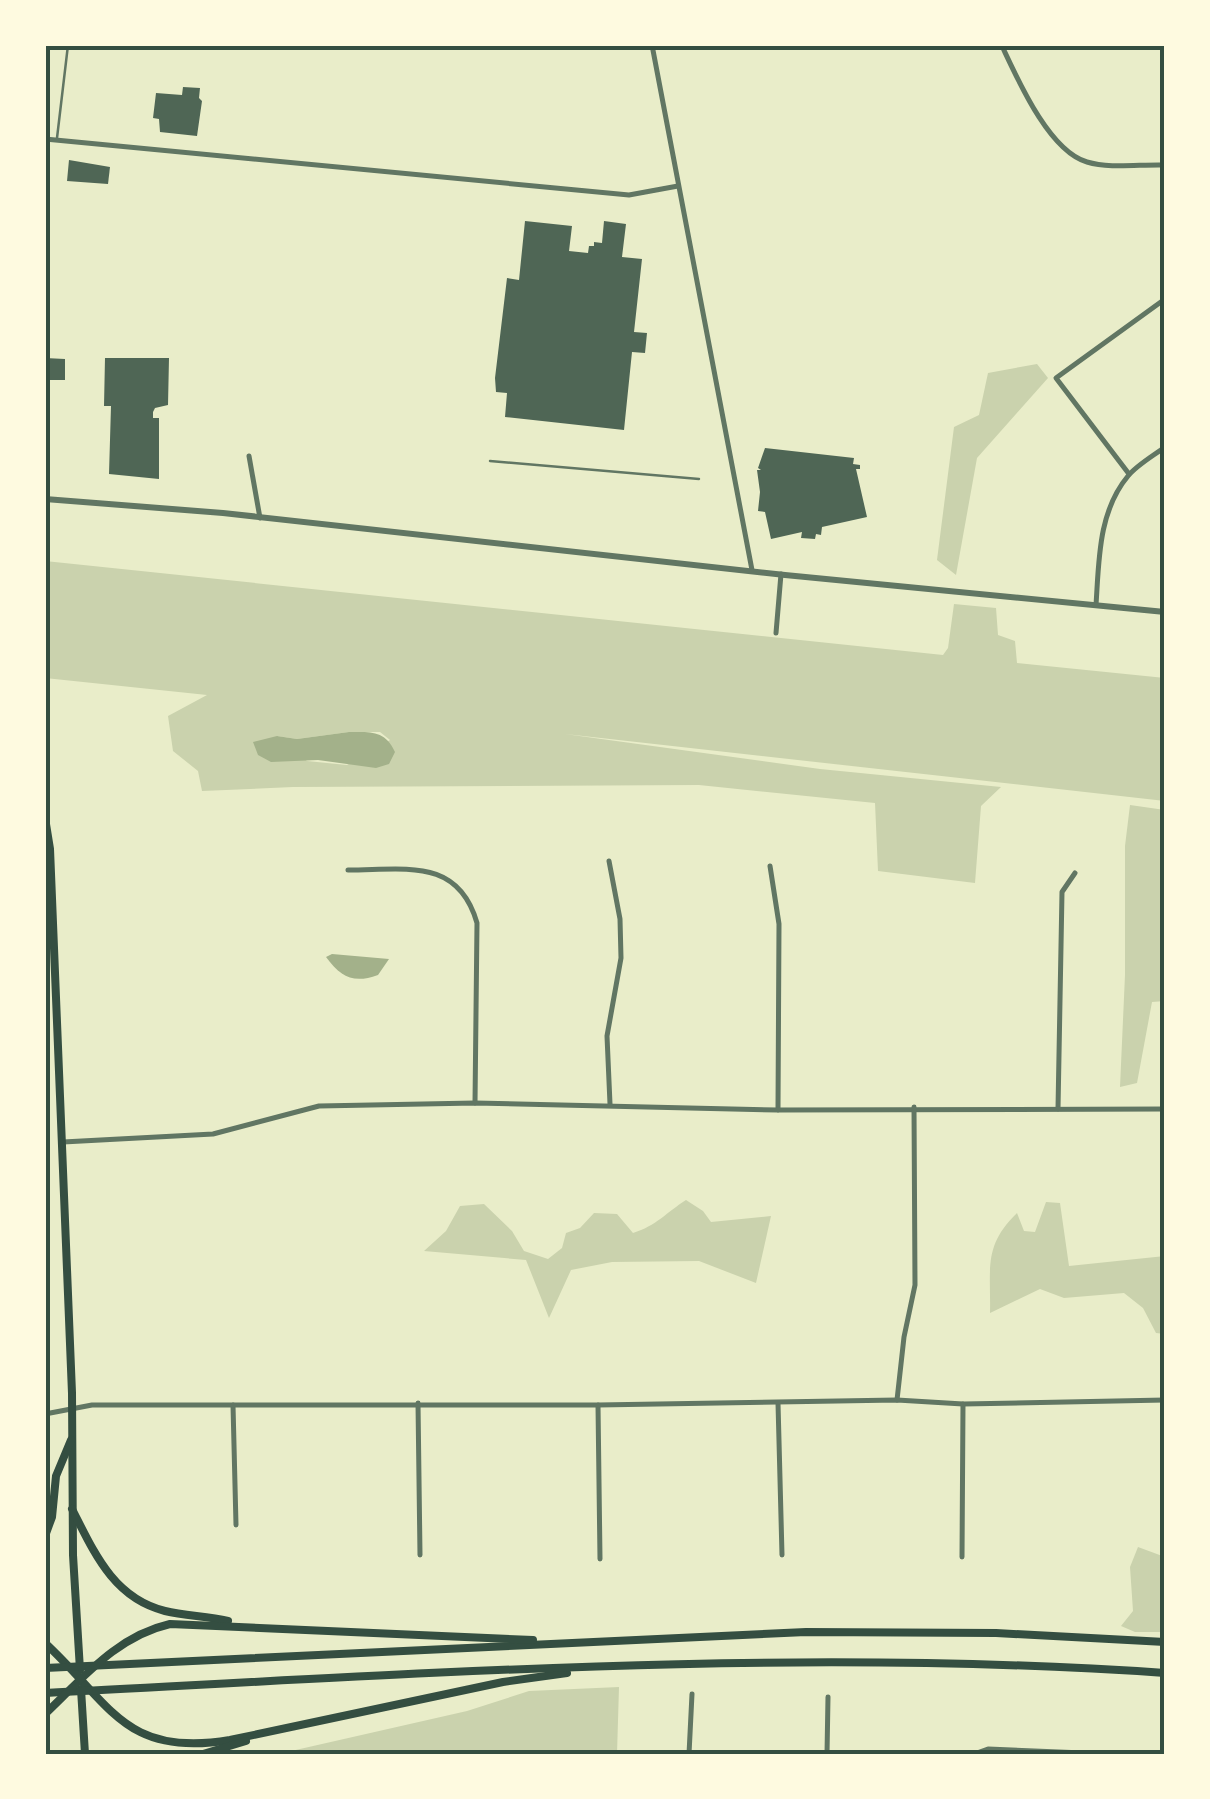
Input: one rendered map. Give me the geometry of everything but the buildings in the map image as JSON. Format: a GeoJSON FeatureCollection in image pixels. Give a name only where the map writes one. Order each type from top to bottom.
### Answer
{"type":"FeatureCollection","features":[{"type":"Feature","properties":{"kind":"main road"},"geometry":{"type":"LineString","coordinates":[[45,818],[50,849],[72,1509],[85,1754]]}},
{"type":"Feature","properties":{"kind":"main road"},"geometry":{"type":"LineString","coordinates":[[45,1536],[52,1517],[56,1476],[71,1440]]}},
{"type":"Feature","properties":{"kind":"main road"},"geometry":{"type":"LineString","coordinates":[[72,1509],[107,1574],[132,1596],[161,1610],[252,1626]]}},
{"type":"Feature","properties":{"kind":"main road"},"geometry":{"type":"LineString","coordinates":[[45,1714],[121,1644],[146,1630],[181,1623],[565,1643]]}},
{"type":"Feature","properties":{"kind":"main road"},"geometry":{"type":"LineString","coordinates":[[45,1668],[853,1632],[996,1633],[1165,1642]]}},
{"type":"Feature","properties":{"kind":"main road"},"geometry":{"type":"LineString","coordinates":[[45,1643],[127,1726],[166,1742],[200,1744],[274,1732],[503,1682],[606,1666]]}},
{"type":"Feature","properties":{"kind":"main road"},"geometry":{"type":"LineString","coordinates":[[45,1693],[606,1666],[863,1660],[1165,1673]]}},
{"type":"Feature","properties":{"kind":"main road"},"geometry":{"type":"LineString","coordinates":[[202,1754],[274,1732]]}},
{"type":"Feature","properties":{"kind":"street"},"geometry":{"type":"LineString","coordinates":[[652,45],[752,570]]}},
{"type":"Feature","properties":{"kind":"street"},"geometry":{"type":"LineString","coordinates":[[1028,45],[998,45],[1067,152],[1098,164],[1165,165]]}},
{"type":"Feature","properties":{"kind":"street"},"geometry":{"type":"LineString","coordinates":[[45,138],[629,195],[678,186]]}},
{"type":"Feature","properties":{"kind":"street"},"geometry":{"type":"LineString","coordinates":[[1130,474],[1056,378],[1165,299]]}},
{"type":"Feature","properties":{"kind":"street"},"geometry":{"type":"LineString","coordinates":[[1096,605],[1104,528],[1112,502],[1130,474],[1165,447]]}},
{"type":"Feature","properties":{"kind":"street"},"geometry":{"type":"LineString","coordinates":[[249,456],[260,518]]}},
{"type":"Feature","properties":{"kind":"street"},"geometry":{"type":"LineString","coordinates":[[45,499],[1165,612]]}},
{"type":"Feature","properties":{"kind":"street"},"geometry":{"type":"LineString","coordinates":[[776,632],[782,574]]}},
{"type":"Feature","properties":{"kind":"street"},"geometry":{"type":"LineString","coordinates":[[609,861],[620,919],[621,958],[607,1036],[610,1104]]}},
{"type":"Feature","properties":{"kind":"street"},"geometry":{"type":"LineString","coordinates":[[770,866],[780,924],[778,1110]]}},
{"type":"Feature","properties":{"kind":"street"},"geometry":{"type":"LineString","coordinates":[[348,870],[427,870],[464,891],[471,902],[477,924],[475,1103]]}},
{"type":"Feature","properties":{"kind":"street"},"geometry":{"type":"LineString","coordinates":[[1058,1109],[1062,892],[1075,873]]}},
{"type":"Feature","properties":{"kind":"street"},"geometry":{"type":"LineString","coordinates":[[60,1142],[212,1134],[319,1106],[475,1103],[778,1110],[1165,1109]]}},
{"type":"Feature","properties":{"kind":"street"},"geometry":{"type":"LineString","coordinates":[[898,1400],[904,1338],[915,1285],[914,1107]]}},
{"type":"Feature","properties":{"kind":"street"},"geometry":{"type":"LineString","coordinates":[[45,1414],[92,1405],[598,1406],[1165,1400]]}},
{"type":"Feature","properties":{"kind":"street"},"geometry":{"type":"LineString","coordinates":[[418,1403],[420,1556]]}},
{"type":"Feature","properties":{"kind":"street"},"geometry":{"type":"LineString","coordinates":[[778,1403],[782,1555]]}},
{"type":"Feature","properties":{"kind":"street"},"geometry":{"type":"LineString","coordinates":[[962,1557],[963,1404]]}},
{"type":"Feature","properties":{"kind":"street"},"geometry":{"type":"LineString","coordinates":[[234,1405],[236,1525]]}},
{"type":"Feature","properties":{"kind":"street"},"geometry":{"type":"LineString","coordinates":[[598,1406],[600,1559]]}},
{"type":"Feature","properties":{"kind":"street"},"geometry":{"type":"LineString","coordinates":[[689,1754],[692,1694]]}},
{"type":"Feature","properties":{"kind":"street"},"geometry":{"type":"LineString","coordinates":[[827,1754],[828,1698]]}},
{"type":"Feature","properties":{"kind":"street"},"geometry":{"type":"LineString","coordinates":[[974,1754],[988,1749],[1108,1754]]}},
{"type":"Feature","properties":{"kind":"lane"},"geometry":{"type":"LineString","coordinates":[[56,140],[68,45]]}},
{"type":"Feature","properties":{"kind":"lane"},"geometry":{"type":"LineString","coordinates":[[490,461],[699,480]]}},
{"type":"Feature","properties":{"kind":"shaded area"},"geometry":{"type":"Polygon","coordinates":[[[1037,364],[1048,378],[977,458],[956,575],[937,560],[954,427],[979,415],[988,373],[1037,364]]]}},
{"type":"Feature","properties":{"kind":"shaded area"},"geometry":{"type":"Polygon","coordinates":[[[45,561],[943,655],[948,648],[954,604],[996,608],[998,635],[1015,641],[1017,663],[1165,678],[1165,801],[565,734],[820,769],[1001,787],[981,806],[975,883],[878,871],[875,803],[699,785],[202,791],[198,771],[173,751],[168,716],[207,695],[45,678],[45,561]],[[380,732],[297,739],[277,736],[307,761],[347,765],[390,740],[380,732]]]}},
{"type":"Feature","properties":{"kind":"shaded area"},"geometry":{"type":"Polygon","coordinates":[[[371,733],[387,740],[395,752],[389,764],[376,768],[318,760],[271,762],[258,755],[253,742],[277,736],[297,739],[371,733]]]}},
{"type":"Feature","properties":{"kind":"shaded area"},"geometry":{"type":"Polygon","coordinates":[[[1130,805],[1165,810],[1165,1001],[1152,1002],[1137,1083],[1120,1087],[1125,846],[1130,805]]]}},
{"type":"Feature","properties":{"kind":"shaded area"},"geometry":{"type":"Polygon","coordinates":[[[332,954],[389,959],[378,975],[355,979],[332,964],[326,957],[332,954]]]}},
{"type":"Feature","properties":{"kind":"shaded area"},"geometry":{"type":"Polygon","coordinates":[[[686,1200],[711,1222],[771,1216],[756,1283],[699,1261],[612,1262],[571,1270],[549,1318],[526,1260],[424,1251],[446,1231],[460,1206],[484,1204],[512,1231],[524,1251],[548,1259],[562,1248],[566,1233],[580,1228],[594,1213],[617,1214],[633,1233],[655,1223],[686,1200]]]}},
{"type":"Feature","properties":{"kind":"shaded area"},"geometry":{"type":"Polygon","coordinates":[[[1046,1202],[1060,1203],[1069,1266],[1165,1256],[1165,1334],[1156,1333],[1143,1308],[1124,1293],[1064,1298],[1040,1289],[990,1313],[991,1258],[999,1236],[1017,1213],[1024,1231],[1035,1232],[1046,1202]]]}},
{"type":"Feature","properties":{"kind":"shaded area"},"geometry":{"type":"Polygon","coordinates":[[[1138,1547],[1165,1557],[1165,1632],[1135,1632],[1121,1626],[1133,1611],[1130,1567],[1138,1547]]]}},
{"type":"Feature","properties":{"kind":"shaded area"},"geometry":{"type":"Polygon","coordinates":[[[619,1687],[617,1754],[278,1754],[467,1711],[529,1691],[619,1687]]]}}]}
